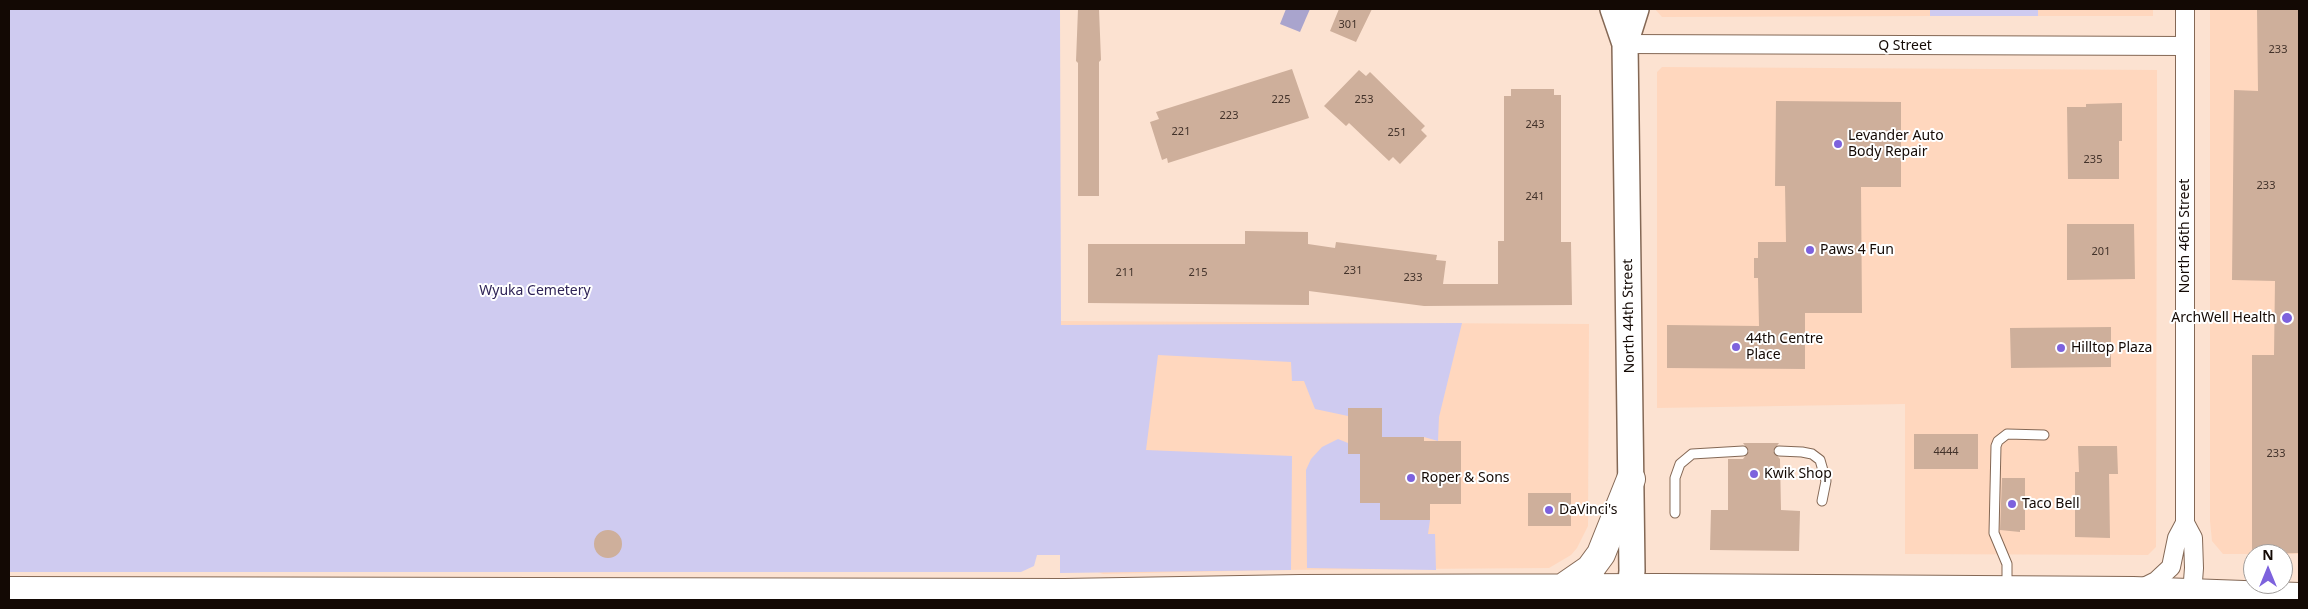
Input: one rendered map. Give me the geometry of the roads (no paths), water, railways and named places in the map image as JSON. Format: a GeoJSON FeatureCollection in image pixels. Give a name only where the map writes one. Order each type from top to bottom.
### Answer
{"type":"FeatureCollection","features":[{"type":"Feature","properties":{"kind":"main road","name":"North 44th Street"},"geometry":{"type":"LineString","coordinates":[[1613,9],[1625,44],[1632,571],[1630,594]]}},
{"type":"Feature","properties":{"kind":"main road","name":"North 44th Street"},"geometry":{"type":"LineString","coordinates":[[1625,44],[1636,9]]}},
{"type":"Feature","properties":{"kind":"main road"},"geometry":{"type":"LineString","coordinates":[[1561,588],[1590,569],[1601,554],[1631,480]]}},
{"type":"Feature","properties":{"kind":"main road"},"geometry":{"type":"LineString","coordinates":[[9,591],[502,596],[1064,596],[1300,589],[1561,588],[1630,594],[2134,591],[2189,597],[2299,597]]}},
{"type":"Feature","properties":{"kind":"street","name":"North 46th Street"},"geometry":{"type":"LineString","coordinates":[[2134,591],[2156,581],[2171,567],[2177,538],[2185,523],[2185,9]]}},
{"type":"Feature","properties":{"kind":"street","name":"Q Street"},"geometry":{"type":"LineString","coordinates":[[1625,44],[2185,46]]}},
{"type":"Feature","properties":{"kind":"street","name":"North 46th Street"},"geometry":{"type":"LineString","coordinates":[[2185,523],[2193,538],[2194,568],[2189,597]]}},
{"type":"Feature","properties":{"kind":"lane"},"geometry":{"type":"LineString","coordinates":[[2007,591],[2007,564],[1994,533],[1996,446],[2002,436],[2007,434],[2044,435]]}},
{"type":"Feature","properties":{"kind":"lane"},"geometry":{"type":"LineString","coordinates":[[1674,512],[1674,478],[1680,464],[1692,454],[1744,451]]}},
{"type":"Feature","properties":{"kind":"lane"},"geometry":{"type":"LineString","coordinates":[[1779,451],[1812,454],[1820,460],[1826,481],[1822,501]]}},
{"type":"Feature","properties":{"kind":"place","name":"Levander Auto Body Repair"},"geometry":{"type":"Point","coordinates":[1838,144]}},
{"type":"Feature","properties":{"kind":"place","name":"Paws 4 Fun"},"geometry":{"type":"Point","coordinates":[1810,250]}},
{"type":"Feature","properties":{"kind":"place","name":"ArchWell Health"},"geometry":{"type":"Point","coordinates":[2287,318]}},
{"type":"Feature","properties":{"kind":"place","name":"44th Centre Place"},"geometry":{"type":"Point","coordinates":[1736,347]}},
{"type":"Feature","properties":{"kind":"place","name":"Hilltop Plaza"},"geometry":{"type":"Point","coordinates":[2061,348]}},
{"type":"Feature","properties":{"kind":"place","name":"Kwik Shop"},"geometry":{"type":"Point","coordinates":[1754,474]}},
{"type":"Feature","properties":{"kind":"place","name":"Roper & Sons"},"geometry":{"type":"Point","coordinates":[1411,478]}},
{"type":"Feature","properties":{"kind":"place","name":"Taco Bell"},"geometry":{"type":"Point","coordinates":[2012,504]}},
{"type":"Feature","properties":{"kind":"place","name":"DaVinci's"},"geometry":{"type":"Point","coordinates":[1549,510]}},
{"type":"Feature","properties":{"kind":"park label","name":"Wyuka Cemetery"},"geometry":{"type":"Point","coordinates":[535,291]}}]}
